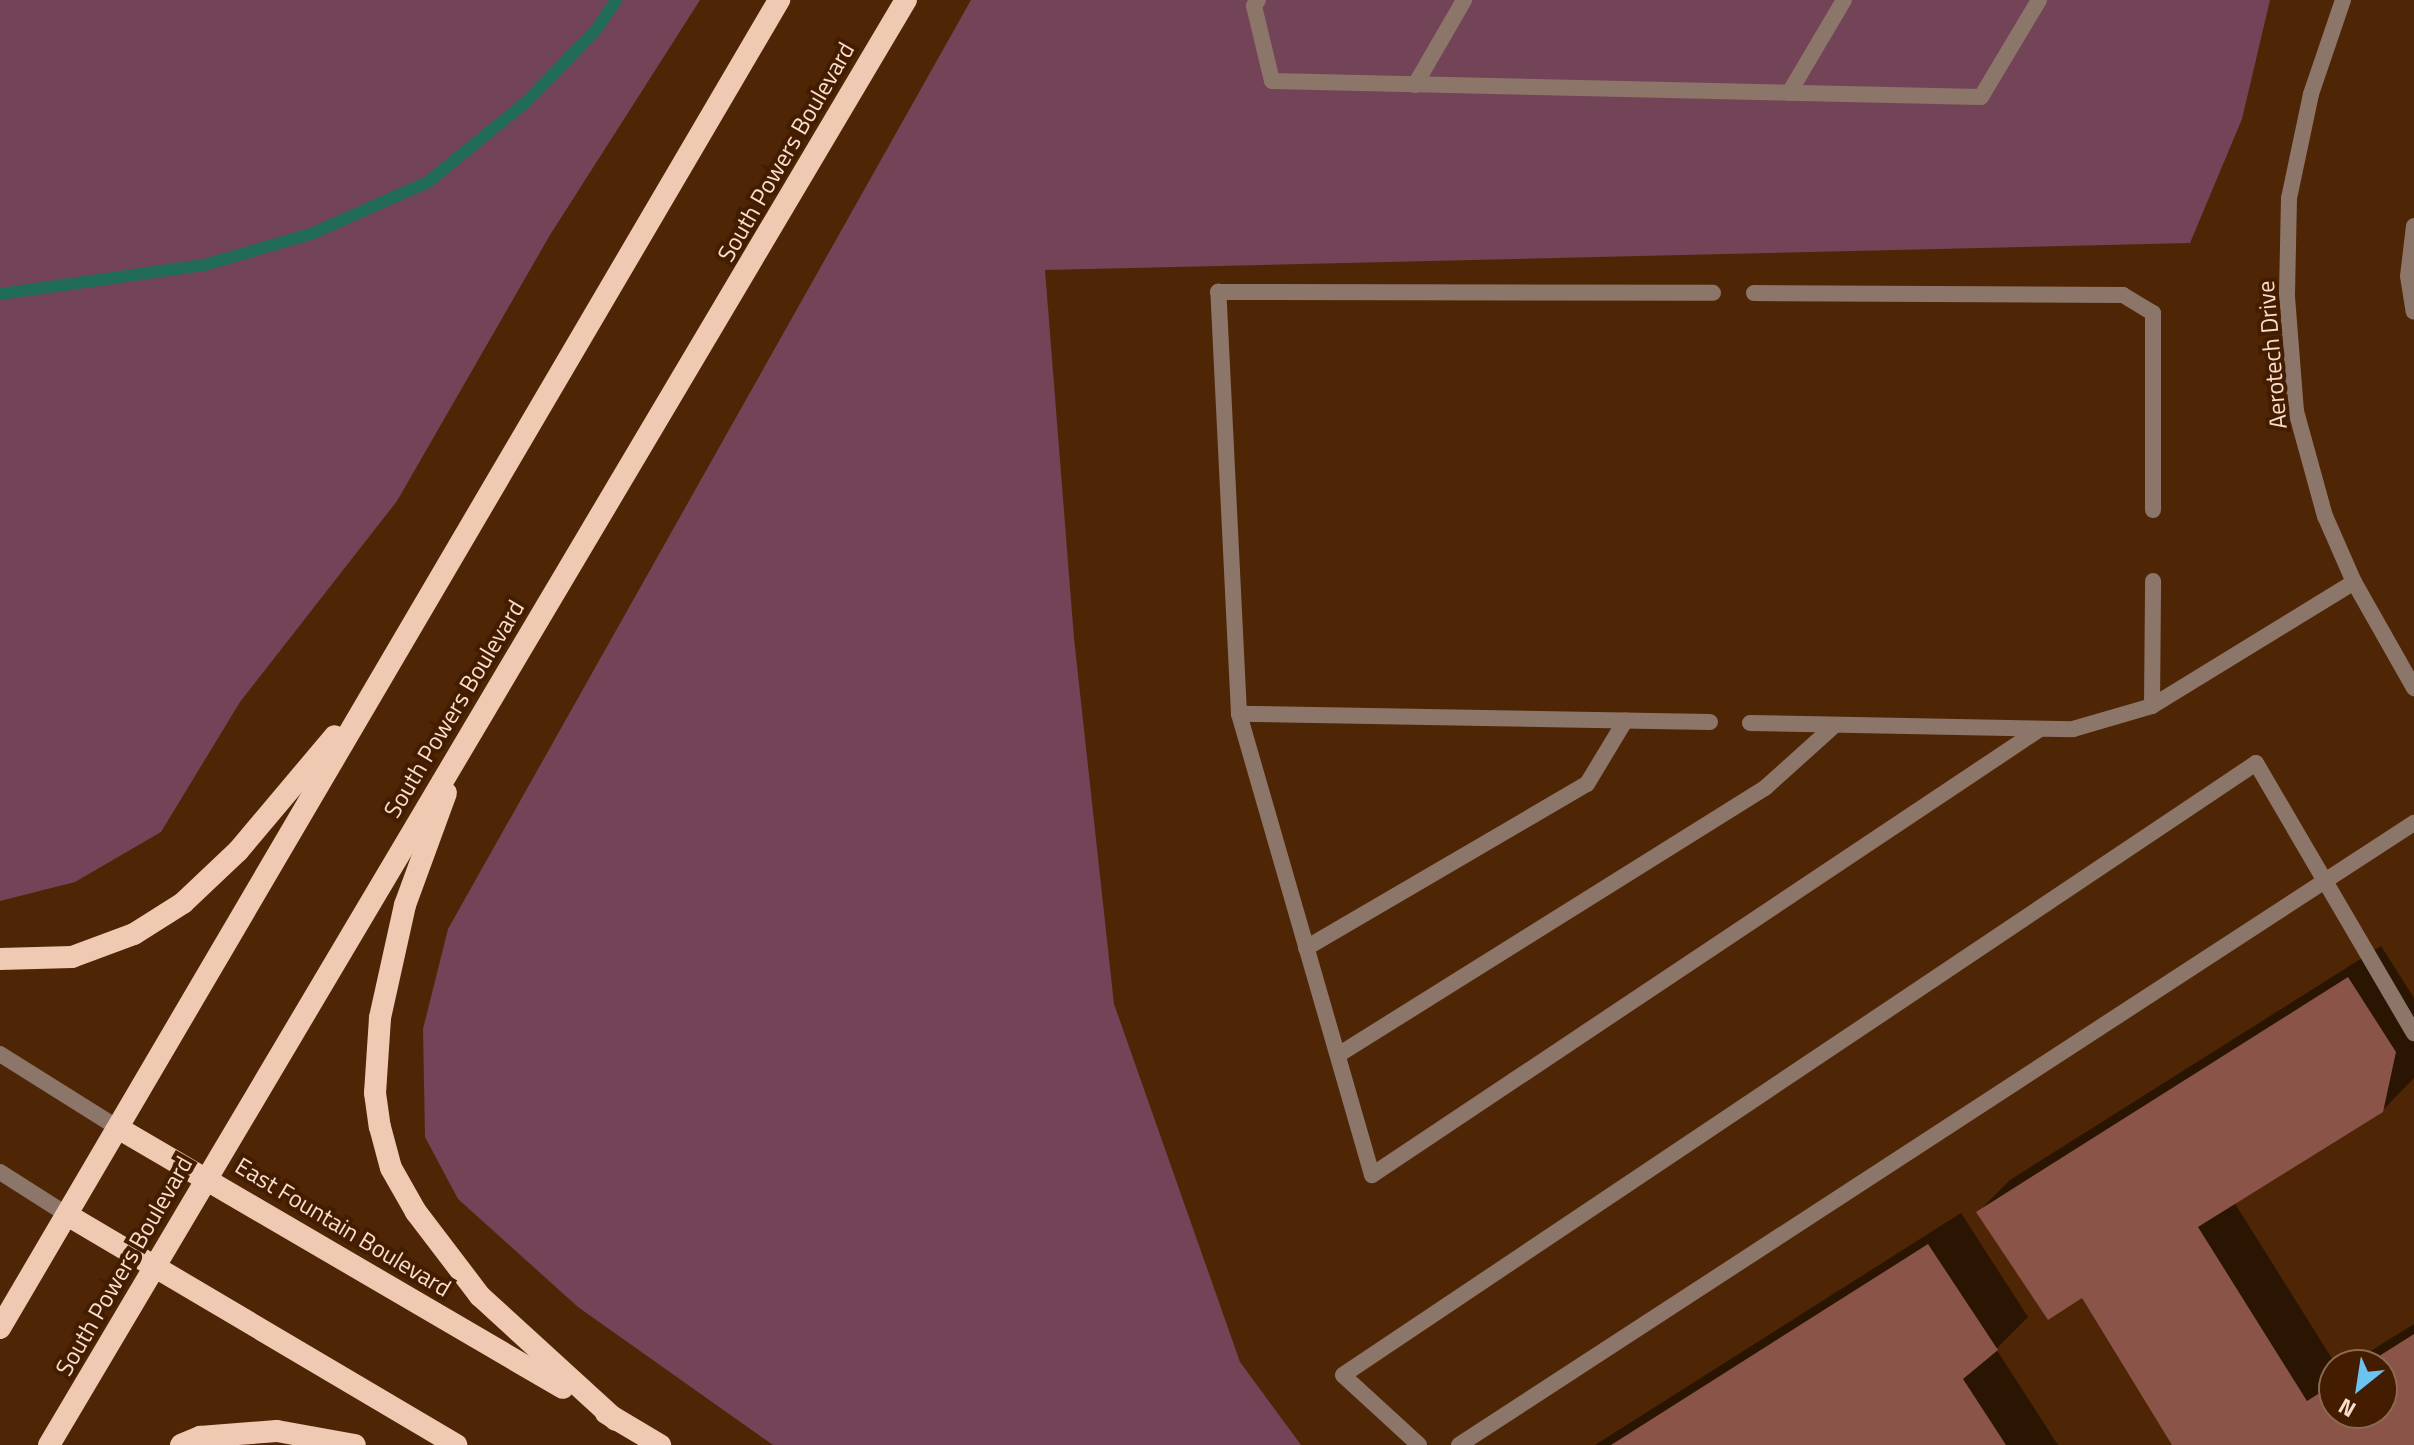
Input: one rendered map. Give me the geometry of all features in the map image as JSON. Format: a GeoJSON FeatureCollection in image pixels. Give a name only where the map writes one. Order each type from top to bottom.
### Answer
{"type":"FeatureCollection","features":[{"type":"Feature","properties":{"kind":"highway"},"geometry":{"type":"LineString","coordinates":[[0,1328],[69,1216],[779,0]]}},
{"type":"Feature","properties":{"kind":"highway","name":"South Powers Boulevard"},"geometry":{"type":"LineString","coordinates":[[49,1445],[906,0]]}},
{"type":"Feature","properties":{"kind":"highway"},"geometry":{"type":"LineString","coordinates":[[0,959],[72,957],[134,934],[183,903],[238,851],[375,689]]}},
{"type":"Feature","properties":{"kind":"highway"},"geometry":{"type":"LineString","coordinates":[[466,739],[405,905],[383,1004],[375,1093],[380,1127],[391,1168],[416,1212],[480,1296],[616,1420]]}},
{"type":"Feature","properties":{"kind":"highway","name":"East Fountain Boulevard"},"geometry":{"type":"LineString","coordinates":[[118,1128],[206,1176],[660,1445]]}},
{"type":"Feature","properties":{"kind":"highway"},"geometry":{"type":"LineString","coordinates":[[69,1216],[456,1445]]}},
{"type":"Feature","properties":{"kind":"highway"},"geometry":{"type":"LineString","coordinates":[[181,1445],[200,1437],[277,1431],[355,1445]]}},
{"type":"Feature","properties":{"kind":"street"},"geometry":{"type":"LineString","coordinates":[[1258,0],[1254,6],[1272,81],[1981,97],[2039,0]]}},
{"type":"Feature","properties":{"kind":"street"},"geometry":{"type":"LineString","coordinates":[[1415,85],[1464,0]]}},
{"type":"Feature","properties":{"kind":"street"},"geometry":{"type":"LineString","coordinates":[[1789,93],[1844,0]]}},
{"type":"Feature","properties":{"kind":"street","name":"Aerotech Drive"},"geometry":{"type":"LineString","coordinates":[[2343,0],[2311,94],[2289,198],[2287,297],[2296,411],[2325,516],[2354,582],[2414,688]]}},
{"type":"Feature","properties":{"kind":"street"},"geometry":{"type":"LineString","coordinates":[[2414,226],[2408,276],[2414,312]]}},
{"type":"Feature","properties":{"kind":"street"},"geometry":{"type":"LineString","coordinates":[[1713,293],[1218,292],[1239,714],[1372,1175],[2040,729]]}},
{"type":"Feature","properties":{"kind":"street"},"geometry":{"type":"LineString","coordinates":[[1754,293],[2123,295],[2153,313],[2153,510]]}},
{"type":"Feature","properties":{"kind":"street"},"geometry":{"type":"LineString","coordinates":[[2152,706],[2153,581]]}},
{"type":"Feature","properties":{"kind":"street"},"geometry":{"type":"LineString","coordinates":[[1750,723],[2073,729],[2152,706],[2354,582]]}},
{"type":"Feature","properties":{"kind":"street"},"geometry":{"type":"LineString","coordinates":[[1239,714],[1710,722]]}},
{"type":"Feature","properties":{"kind":"street"},"geometry":{"type":"LineString","coordinates":[[1306,948],[1587,784],[1625,721]]}},
{"type":"Feature","properties":{"kind":"street"},"geometry":{"type":"LineString","coordinates":[[1338,1055],[1765,788],[1835,725]]}},
{"type":"Feature","properties":{"kind":"street"},"geometry":{"type":"LineString","coordinates":[[1419,1445],[1343,1375],[2256,763],[2322,882],[2414,1033]]}},
{"type":"Feature","properties":{"kind":"street"},"geometry":{"type":"LineString","coordinates":[[1459,1445],[2414,823]]}},
{"type":"Feature","properties":{"kind":"street","name":"East Fountain Boulevard"},"geometry":{"type":"LineString","coordinates":[[0,1054],[118,1128]]}},
{"type":"Feature","properties":{"kind":"street"},"geometry":{"type":"LineString","coordinates":[[0,1172],[69,1216]]}},
{"type":"Feature","properties":{"kind":"shaded area"},"geometry":{"type":"Polygon","coordinates":[[[0,0],[700,0],[550,235],[397,501],[240,702],[161,832],[75,882],[0,901],[0,0]]]}},
{"type":"Feature","properties":{"kind":"shaded area"},"geometry":{"type":"Polygon","coordinates":[[[971,0],[2270,0],[2242,119],[2190,243],[1045,270],[1074,638],[1114,1004],[1240,1362],[1301,1445],[773,1445],[578,1307],[458,1199],[425,1137],[423,1029],[448,929],[971,0]]]}},
{"type":"Feature","properties":{"kind":"building"},"geometry":{"type":"Polygon","coordinates":[[[2348,977],[2396,1052],[2383,1112],[2198,1227],[2307,1401],[2318,1394],[2318,1429],[2398,1429],[2398,1349],[2390,1349],[2414,1334],[2414,1445],[2172,1445],[2082,1298],[2048,1320],[1976,1212],[2348,977]]]}},
{"type":"Feature","properties":{"kind":"building"},"geometry":{"type":"Polygon","coordinates":[[[1928,1244],[1998,1350],[1963,1379],[2006,1445],[1611,1445],[1928,1244]]]}},
{"type":"Feature","properties":{"kind":"waterway"},"geometry":{"type":"LineString","coordinates":[[0,294],[204,265],[311,234],[428,182],[526,102],[596,30],[616,0]]}}]}
